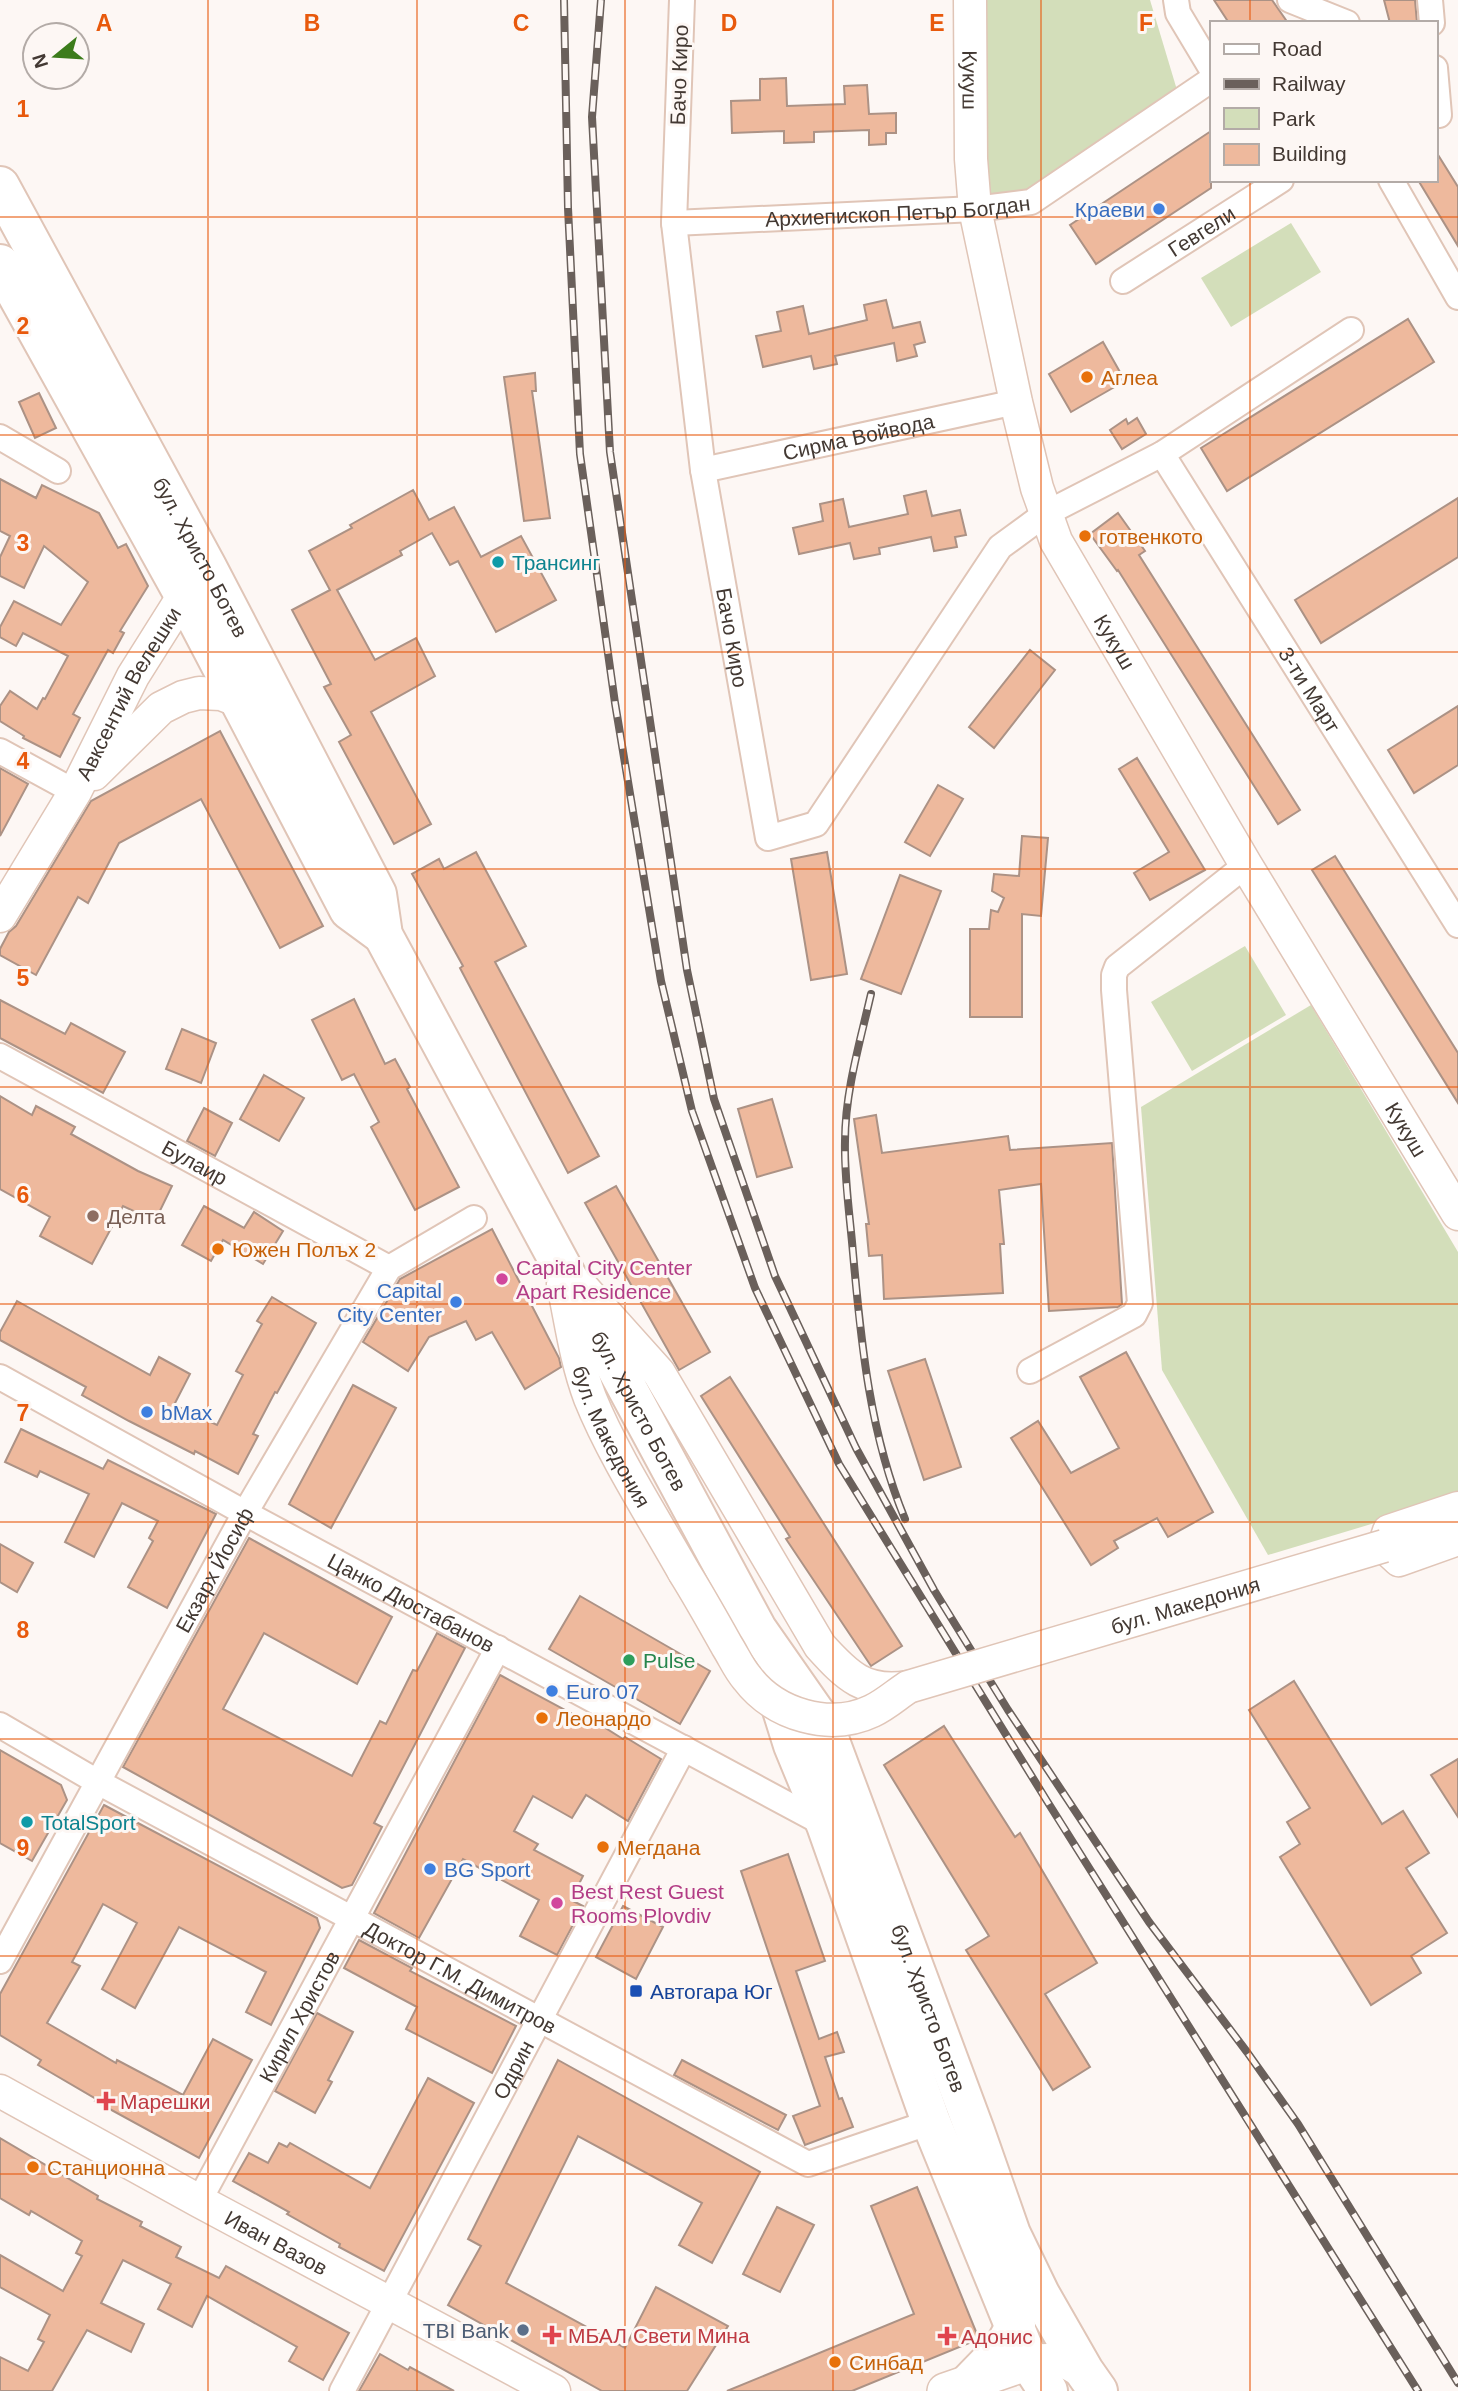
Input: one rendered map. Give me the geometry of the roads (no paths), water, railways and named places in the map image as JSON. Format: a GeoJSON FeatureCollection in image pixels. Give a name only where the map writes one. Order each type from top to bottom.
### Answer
{"type":"FeatureCollection","features":[{"type":"Feature","properties":{"kind":"main road","name":"бул. Христо Ботев"},"geometry":{"type":"LineString","coordinates":[[0,186],[196,581],[240,701],[349,911],[383,935]]}},
{"type":"Feature","properties":{"kind":"main road","name":"бул. Христо Ботев"},"geometry":{"type":"LineString","coordinates":[[0,264],[196,581],[377,894],[383,935],[558,1262],[757,1629],[824,1725],[1011,2234],[1040,2294],[1091,2381]]}},
{"type":"Feature","properties":{"kind":"main road","name":"бул. Христо Ботев"},"geometry":{"type":"LineString","coordinates":[[757,1629],[793,1745],[826,1825],[931,2122],[1038,2377]]}},
{"type":"Feature","properties":{"kind":"main road"},"geometry":{"type":"LineString","coordinates":[[958,2386],[1003,2348],[1016,2325]]}},
{"type":"Feature","properties":{"kind":"main road"},"geometry":{"type":"LineString","coordinates":[[958,2386],[1038,2377],[1067,2361],[1091,2381]]}},
{"type":"Feature","properties":{"kind":"street","name":"Бачо Киро"},"geometry":{"type":"LineString","coordinates":[[682,0],[674,223],[703,470],[768,838],[816,824],[1000,547],[1045,514]]}},
{"type":"Feature","properties":{"kind":"street","name":"Кукуш"},"geometry":{"type":"LineString","coordinates":[[970,0],[971,159],[975,209],[1016,401],[1045,514],[1077,579],[1246,865],[1458,1214]]}},
{"type":"Feature","properties":{"kind":"street"},"geometry":{"type":"LineString","coordinates":[[1176,0],[1178,13],[1210,66]]}},
{"type":"Feature","properties":{"kind":"street"},"geometry":{"type":"LineString","coordinates":[[1290,0],[1342,21]]}},
{"type":"Feature","properties":{"kind":"street"},"geometry":{"type":"LineString","coordinates":[[1430,0],[1432,21]]}},
{"type":"Feature","properties":{"kind":"street"},"geometry":{"type":"LineString","coordinates":[[1437,78],[1444,114]]}},
{"type":"Feature","properties":{"kind":"street","name":"Архиепископ Петър Богдан"},"geometry":{"type":"LineString","coordinates":[[674,223],[975,209],[1031,202],[1210,81]]}},
{"type":"Feature","properties":{"kind":"street","name":"Гевгели"},"geometry":{"type":"LineString","coordinates":[[1123,281],[1278,182]]}},
{"type":"Feature","properties":{"kind":"street"},"geometry":{"type":"LineString","coordinates":[[1392,182],[1458,297]]}},
{"type":"Feature","properties":{"kind":"street"},"geometry":{"type":"LineString","coordinates":[[1045,514],[1162,454],[1351,330]]}},
{"type":"Feature","properties":{"kind":"street","name":"Сирма Войвода"},"geometry":{"type":"LineString","coordinates":[[703,470],[1016,401]]}},
{"type":"Feature","properties":{"kind":"street"},"geometry":{"type":"LineString","coordinates":[[0,437],[58,471]]}},
{"type":"Feature","properties":{"kind":"street","name":"3-ти Март"},"geometry":{"type":"LineString","coordinates":[[1162,454],[1458,925]]}},
{"type":"Feature","properties":{"kind":"street","name":"Авксентий Велешки"},"geometry":{"type":"LineString","coordinates":[[0,916],[75,792],[134,676],[196,581]]}},
{"type":"Feature","properties":{"kind":"street","name":"Авксентий Велешки"},"geometry":{"type":"LineString","coordinates":[[75,792],[161,708],[183,697],[199,693],[220,694],[240,701]]}},
{"type":"Feature","properties":{"kind":"street"},"geometry":{"type":"LineString","coordinates":[[0,751],[75,792]]}},
{"type":"Feature","properties":{"kind":"street"},"geometry":{"type":"LineString","coordinates":[[1030,1371],[1134,1315],[1140,1303],[1114,990],[1117,967],[1246,865]]}},
{"type":"Feature","properties":{"kind":"street","name":"Булаир"},"geometry":{"type":"LineString","coordinates":[[0,1056],[389,1268]]}},
{"type":"Feature","properties":{"kind":"street","name":"Екзарх Йосиф"},"geometry":{"type":"LineString","coordinates":[[0,1961],[245,1513],[389,1268],[474,1218]]}},
{"type":"Feature","properties":{"kind":"street","name":"бул. Македония"},"geometry":{"type":"LineString","coordinates":[[558,1262],[620,1327],[659,1373],[820,1646],[834,1662],[868,1685],[887,1690],[908,1687],[1384,1546]]}},
{"type":"Feature","properties":{"kind":"street","name":"бул. Македония"},"geometry":{"type":"LineString","coordinates":[[558,1262],[580,1369],[605,1430],[746,1678],[776,1704],[811,1718],[834,1721],[851,1719],[874,1710],[908,1687]]}},
{"type":"Feature","properties":{"kind":"street","name":"Цанко Дюстабанов"},"geometry":{"type":"LineString","coordinates":[[0,1377],[245,1513],[826,1825]]}},
{"type":"Feature","properties":{"kind":"street"},"geometry":{"type":"LineString","coordinates":[[1458,1508],[1389,1531],[1384,1546],[1399,1560],[1458,1539]]}},
{"type":"Feature","properties":{"kind":"street","name":"Кирил Христов"},"geometry":{"type":"LineString","coordinates":[[199,2201],[498,1648]]}},
{"type":"Feature","properties":{"kind":"street","name":"Доктор Г.М. Димитров"},"geometry":{"type":"LineString","coordinates":[[0,1725],[96,1782],[808,2164],[931,2122]]}},
{"type":"Feature","properties":{"kind":"street","name":"Одрин"},"geometry":{"type":"LineString","coordinates":[[342,2391],[684,1748]]}},
{"type":"Feature","properties":{"kind":"street","name":"Иван Вазов"},"geometry":{"type":"LineString","coordinates":[[0,2091],[554,2391]]}},
{"type":"Feature","properties":{"kind":"railway"},"geometry":{"type":"LineString","coordinates":[[564,0],[568,208],[580,454],[615,703],[661,981],[692,1111],[755,1288],[839,1464],[1047,1801],[1418,2391]]}},
{"type":"Feature","properties":{"kind":"railway"},"geometry":{"type":"LineString","coordinates":[[601,0],[592,117],[610,452],[687,970],[714,1099],[775,1276],[856,1448],[934,1590],[1008,1710],[1149,1922],[1298,2124],[1458,2383]]}},
{"type":"Feature","properties":{"kind":"railway"},"geometry":{"type":"LineString","coordinates":[[871,994],[848,1104],[846,1183],[869,1388],[883,1455],[905,1519]]}},
{"type":"Feature","properties":{"kind":"place","name":"Краеви"},"geometry":{"type":"Point","coordinates":[1159,209]}},
{"type":"Feature","properties":{"kind":"place","name":"Аглеа"},"geometry":{"type":"Point","coordinates":[1087,377]}},
{"type":"Feature","properties":{"kind":"place","name":"готвенкото"},"geometry":{"type":"Point","coordinates":[1085,536]}},
{"type":"Feature","properties":{"kind":"place","name":"Трансинг"},"geometry":{"type":"Point","coordinates":[498,562]}},
{"type":"Feature","properties":{"kind":"place","name":"Делта"},"geometry":{"type":"Point","coordinates":[93,1216]}},
{"type":"Feature","properties":{"kind":"place","name":"Южен Полъх 2"},"geometry":{"type":"Point","coordinates":[218,1249]}},
{"type":"Feature","properties":{"kind":"place","name":"Capital City Center Apart Residence"},"geometry":{"type":"Point","coordinates":[502,1279]}},
{"type":"Feature","properties":{"kind":"place","name":"Capital City Center"},"geometry":{"type":"Point","coordinates":[456,1302]}},
{"type":"Feature","properties":{"kind":"place","name":"bMax"},"geometry":{"type":"Point","coordinates":[147,1412]}},
{"type":"Feature","properties":{"kind":"place","name":"Pulse"},"geometry":{"type":"Point","coordinates":[629,1660]}},
{"type":"Feature","properties":{"kind":"place","name":"Euro 07"},"geometry":{"type":"Point","coordinates":[552,1691]}},
{"type":"Feature","properties":{"kind":"place","name":"Леонардо"},"geometry":{"type":"Point","coordinates":[542,1718]}},
{"type":"Feature","properties":{"kind":"place","name":"TotalSport"},"geometry":{"type":"Point","coordinates":[27,1822]}},
{"type":"Feature","properties":{"kind":"place","name":"Мегдана"},"geometry":{"type":"Point","coordinates":[603,1847]}},
{"type":"Feature","properties":{"kind":"place","name":"BG Sport"},"geometry":{"type":"Point","coordinates":[430,1869]}},
{"type":"Feature","properties":{"kind":"place","name":"Best Rest Guest Rooms Plovdiv"},"geometry":{"type":"Point","coordinates":[557,1903]}},
{"type":"Feature","properties":{"kind":"place","name":"Автогара Юг"},"geometry":{"type":"Point","coordinates":[636,1991]}},
{"type":"Feature","properties":{"kind":"place","name":"Марешки"},"geometry":{"type":"Point","coordinates":[106,2101]}},
{"type":"Feature","properties":{"kind":"place","name":"Станционна"},"geometry":{"type":"Point","coordinates":[33,2167]}},
{"type":"Feature","properties":{"kind":"place","name":"TBI Bank"},"geometry":{"type":"Point","coordinates":[523,2330]}},
{"type":"Feature","properties":{"kind":"place","name":"МБАЛ Свети Мина"},"geometry":{"type":"Point","coordinates":[552,2335]}},
{"type":"Feature","properties":{"kind":"place","name":"Адонис"},"geometry":{"type":"Point","coordinates":[947,2336]}},
{"type":"Feature","properties":{"kind":"place","name":"Синбад"},"geometry":{"type":"Point","coordinates":[835,2362]}}]}
